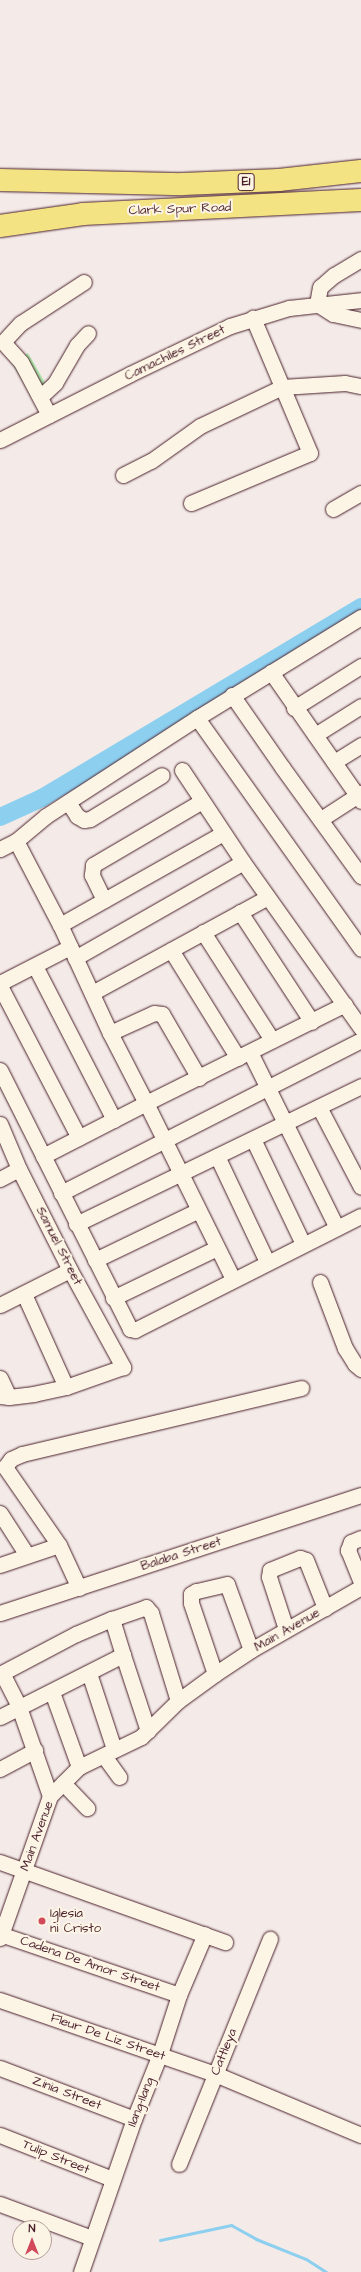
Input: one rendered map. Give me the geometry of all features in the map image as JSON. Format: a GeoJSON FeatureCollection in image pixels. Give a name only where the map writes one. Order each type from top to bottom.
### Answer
{"type":"FeatureCollection","features":[{"type":"Feature","properties":{"kind":"highway","name":"Clark Spur Road"},"geometry":{"type":"LineString","coordinates":[[0,180],[184,184],[286,180],[361,171]]}},
{"type":"Feature","properties":{"kind":"highway"},"geometry":{"type":"LineString","coordinates":[[83,214],[131,203],[291,193],[361,184]]}},
{"type":"Feature","properties":{"kind":"highway","name":"Clark Spur Road"},"geometry":{"type":"LineString","coordinates":[[0,226],[83,214],[361,200]]}},
{"type":"Feature","properties":{"kind":"street"},"geometry":{"type":"LineString","coordinates":[[361,259],[331,277],[320,287],[317,304],[333,314],[361,320]]}},
{"type":"Feature","properties":{"kind":"street"},"geometry":{"type":"LineString","coordinates":[[49,415],[21,362],[2,341],[21,323],[84,282]]}},
{"type":"Feature","properties":{"kind":"street","name":"Camachiles Street"},"geometry":{"type":"LineString","coordinates":[[0,440],[200,340],[253,318],[289,308],[361,300]]}},
{"type":"Feature","properties":{"kind":"street"},"geometry":{"type":"LineString","coordinates":[[191,503],[310,453],[253,318]]}},
{"type":"Feature","properties":{"kind":"street"},"geometry":{"type":"LineString","coordinates":[[40,397],[55,383],[77,345],[88,333]]}},
{"type":"Feature","properties":{"kind":"street"},"geometry":{"type":"LineString","coordinates":[[123,475],[152,460],[200,426],[282,387],[345,382],[361,386]]}},
{"type":"Feature","properties":{"kind":"street"},"geometry":{"type":"LineString","coordinates":[[333,508],[361,493]]}},
{"type":"Feature","properties":{"kind":"street"},"geometry":{"type":"LineString","coordinates":[[0,849],[16,841],[32,826],[232,695],[361,617]]}},
{"type":"Feature","properties":{"kind":"street"},"geometry":{"type":"LineString","coordinates":[[294,708],[361,666]]}},
{"type":"Feature","properties":{"kind":"street"},"geometry":{"type":"LineString","coordinates":[[270,672],[294,708],[360,796],[320,819]]}},
{"type":"Feature","properties":{"kind":"street"},"geometry":{"type":"LineString","coordinates":[[232,695],[361,876]]}},
{"type":"Feature","properties":{"kind":"street"},"geometry":{"type":"LineString","coordinates":[[315,735],[361,706]]}},
{"type":"Feature","properties":{"kind":"street"},"geometry":{"type":"LineString","coordinates":[[197,718],[360,945]]}},
{"type":"Feature","properties":{"kind":"street"},"geometry":{"type":"LineString","coordinates":[[334,762],[361,745]]}},
{"type":"Feature","properties":{"kind":"street"},"geometry":{"type":"LineString","coordinates":[[182,770],[243,862],[361,1028]]}},
{"type":"Feature","properties":{"kind":"street"},"geometry":{"type":"LineString","coordinates":[[68,802],[77,816],[84,820],[90,819],[162,775]]}},
{"type":"Feature","properties":{"kind":"street"},"geometry":{"type":"LineString","coordinates":[[104,900],[92,875],[92,865],[202,801]]}},
{"type":"Feature","properties":{"kind":"street"},"geometry":{"type":"LineString","coordinates":[[60,924],[223,833]]}},
{"type":"Feature","properties":{"kind":"street"},"geometry":{"type":"LineString","coordinates":[[16,841],[60,924],[110,1033],[146,1102],[233,1279]]}},
{"type":"Feature","properties":{"kind":"street"},"geometry":{"type":"LineString","coordinates":[[0,983],[35,966],[73,953],[243,862]]}},
{"type":"Feature","properties":{"kind":"street"},"geometry":{"type":"LineString","coordinates":[[92,993],[268,897]]}},
{"type":"Feature","properties":{"kind":"street"},"geometry":{"type":"LineString","coordinates":[[240,912],[312,1022]]}},
{"type":"Feature","properties":{"kind":"street"},"geometry":{"type":"LineString","coordinates":[[203,932],[272,1040]]}},
{"type":"Feature","properties":{"kind":"street"},"geometry":{"type":"LineString","coordinates":[[171,950],[268,1089],[337,1228]]}},
{"type":"Feature","properties":{"kind":"street"},"geometry":{"type":"LineString","coordinates":[[35,966],[114,1120]]}},
{"type":"Feature","properties":{"kind":"street"},"geometry":{"type":"LineString","coordinates":[[0,986],[79,1138]]}},
{"type":"Feature","properties":{"kind":"street"},"geometry":{"type":"LineString","coordinates":[[43,1156],[146,1102],[199,1078],[345,1004]]}},
{"type":"Feature","properties":{"kind":"street"},"geometry":{"type":"LineString","coordinates":[[110,1033],[154,1013],[162,1014],[199,1078]]}},
{"type":"Feature","properties":{"kind":"street"},"geometry":{"type":"LineString","coordinates":[[60,1193],[164,1139],[268,1089],[361,1040]]}},
{"type":"Feature","properties":{"kind":"street"},"geometry":{"type":"LineString","coordinates":[[0,1070],[60,1193],[130,1329],[135,1330],[233,1279],[361,1216]]}},
{"type":"Feature","properties":{"kind":"street"},"geometry":{"type":"LineString","coordinates":[[76,1224],[318,1107],[359,1091]]}},
{"type":"Feature","properties":{"kind":"street"},"geometry":{"type":"LineString","coordinates":[[318,1107],[361,1187]]}},
{"type":"Feature","properties":{"kind":"street","name":"Samuel Street"},"geometry":{"type":"LineString","coordinates":[[0,1124],[19,1169],[70,1270],[123,1367],[66,1387]]}},
{"type":"Feature","properties":{"kind":"street"},"geometry":{"type":"LineString","coordinates":[[253,1139],[303,1244]]}},
{"type":"Feature","properties":{"kind":"street"},"geometry":{"type":"LineString","coordinates":[[217,1156],[267,1262]]}},
{"type":"Feature","properties":{"kind":"street"},"geometry":{"type":"LineString","coordinates":[[0,1179],[19,1169]]}},
{"type":"Feature","properties":{"kind":"street"},"geometry":{"type":"LineString","coordinates":[[95,1260],[198,1210]]}},
{"type":"Feature","properties":{"kind":"street"},"geometry":{"type":"LineString","coordinates":[[113,1298],[217,1248]]}},
{"type":"Feature","properties":{"kind":"street"},"geometry":{"type":"LineString","coordinates":[[0,1305],[70,1270]]}},
{"type":"Feature","properties":{"kind":"street"},"geometry":{"type":"LineString","coordinates":[[320,1282],[346,1348],[355,1364],[361,1369]]}},
{"type":"Feature","properties":{"kind":"street"},"geometry":{"type":"LineString","coordinates":[[0,1378],[5,1397],[66,1387],[24,1294]]}},
{"type":"Feature","properties":{"kind":"street"},"geometry":{"type":"LineString","coordinates":[[79,1588],[59,1545],[3,1468],[11,1459],[22,1454],[301,1388]]}},
{"type":"Feature","properties":{"kind":"street","name":"Balaba Street"},"geometry":{"type":"LineString","coordinates":[[0,1613],[361,1495]]}},
{"type":"Feature","properties":{"kind":"street"},"geometry":{"type":"LineString","coordinates":[[0,1513],[27,1555]]}},
{"type":"Feature","properties":{"kind":"street"},"geometry":{"type":"LineString","coordinates":[[361,1538],[351,1542],[348,1550],[361,1583]]}},
{"type":"Feature","properties":{"kind":"street"},"geometry":{"type":"LineString","coordinates":[[0,1565],[59,1545]]}},
{"type":"Feature","properties":{"kind":"street"},"geometry":{"type":"LineString","coordinates":[[286,1630],[269,1578],[270,1570],[300,1558],[306,1560],[325,1608]]}},
{"type":"Feature","properties":{"kind":"street"},"geometry":{"type":"LineString","coordinates":[[215,1674],[190,1597],[196,1591],[224,1583],[230,1588],[251,1650]]}},
{"type":"Feature","properties":{"kind":"street","name":"Main Avenue"},"geometry":{"type":"LineString","coordinates":[[0,1935],[50,1796],[79,1767],[130,1743],[148,1731],[178,1701],[215,1674],[251,1650],[361,1588]]}},
{"type":"Feature","properties":{"kind":"street"},"geometry":{"type":"LineString","coordinates":[[50,1796],[19,1707],[1,1674],[76,1634],[142,1607],[149,1610],[178,1701]]}},
{"type":"Feature","properties":{"kind":"street"},"geometry":{"type":"LineString","coordinates":[[112,1618],[148,1731]]}},
{"type":"Feature","properties":{"kind":"street"},"geometry":{"type":"LineString","coordinates":[[0,1717],[123,1656]]}},
{"type":"Feature","properties":{"kind":"street"},"geometry":{"type":"LineString","coordinates":[[89,1673],[109,1753],[119,1777]]}},
{"type":"Feature","properties":{"kind":"street"},"geometry":{"type":"LineString","coordinates":[[52,1692],[79,1767]]}},
{"type":"Feature","properties":{"kind":"street"},"geometry":{"type":"LineString","coordinates":[[0,1769],[35,1750]]}},
{"type":"Feature","properties":{"kind":"street"},"geometry":{"type":"LineString","coordinates":[[63,1783],[87,1808]]}},
{"type":"Feature","properties":{"kind":"street"},"geometry":{"type":"LineString","coordinates":[[0,1862],[225,1942]]}},
{"type":"Feature","properties":{"kind":"street","name":"Ilang-Ilang"},"geometry":{"type":"LineString","coordinates":[[81,2272],[112,2179],[134,2118],[160,2054],[179,1995],[205,1934]]}},
{"type":"Feature","properties":{"kind":"street","name":"Cadena De Amor Street"},"geometry":{"type":"LineString","coordinates":[[0,1935],[179,1995]]}},
{"type":"Feature","properties":{"kind":"street","name":"Cattleya"},"geometry":{"type":"LineString","coordinates":[[179,2164],[270,1939]]}},
{"type":"Feature","properties":{"kind":"street","name":"Fleur De Liz Street"},"geometry":{"type":"LineString","coordinates":[[0,2000],[215,2074],[361,2135]]}},
{"type":"Feature","properties":{"kind":"street","name":"Zinia Street"},"geometry":{"type":"LineString","coordinates":[[0,2068],[134,2118]]}},
{"type":"Feature","properties":{"kind":"street","name":"Tulip Street"},"geometry":{"type":"LineString","coordinates":[[0,2135],[112,2179]]}},
{"type":"Feature","properties":{"kind":"street"},"geometry":{"type":"LineString","coordinates":[[0,2204],[92,2238]]}},
{"type":"Feature","properties":{"kind":"green space"},"geometry":{"type":"Polygon","coordinates":[[[28,353],[48,388],[32,397],[12,362],[28,353]]]}},
{"type":"Feature","properties":{"kind":"waterway"},"geometry":{"type":"LineString","coordinates":[[0,817],[42,798],[361,607]]}},
{"type":"Feature","properties":{"kind":"waterway"},"geometry":{"type":"LineString","coordinates":[[160,2240],[231,2225],[256,2239],[306,2259],[326,2272]]}},
{"type":"Feature","properties":{"kind":"place","name":"Iglesia ni Cristo"},"geometry":{"type":"Point","coordinates":[42,1921]}}]}
